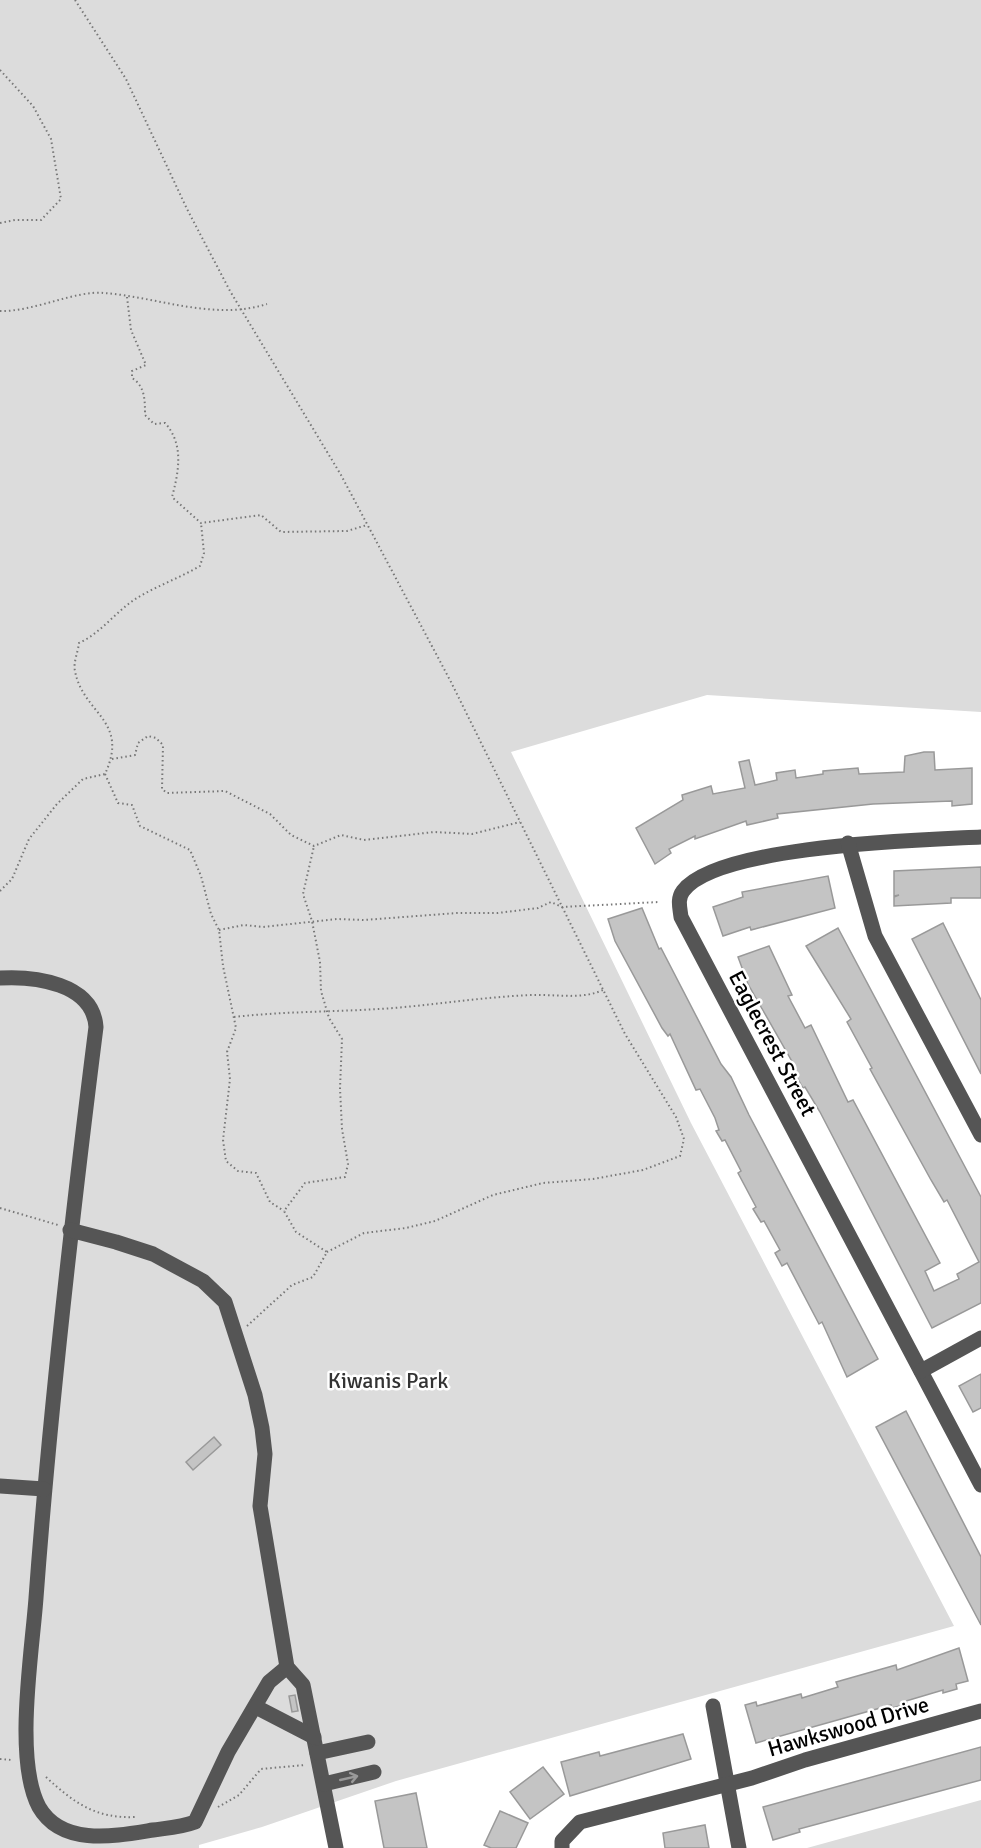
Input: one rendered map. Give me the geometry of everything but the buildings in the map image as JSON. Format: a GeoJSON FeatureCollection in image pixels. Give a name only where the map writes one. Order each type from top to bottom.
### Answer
{"type":"FeatureCollection","features":[{"type":"Feature","properties":{"kind":"street","name":"Eaglecrest Street"},"geometry":{"type":"LineString","coordinates":[[981,837],[848,843],[773,856],[725,868],[699,878],[683,891],[679,901],[681,917],[981,1485]]}},
{"type":"Feature","properties":{"kind":"street"},"geometry":{"type":"LineString","coordinates":[[848,843],[875,936],[981,1135]]}},
{"type":"Feature","properties":{"kind":"street"},"geometry":{"type":"LineString","coordinates":[[0,978],[28,978],[71,990],[86,1001],[96,1019],[70,1230],[44,1489],[25,1762],[39,1806],[59,1827],[77,1834],[105,1836],[189,1825],[199,1820],[228,1752],[269,1682],[287,1667]]}},
{"type":"Feature","properties":{"kind":"street"},"geometry":{"type":"LineString","coordinates":[[70,1230],[153,1254],[203,1281],[225,1302],[255,1395],[262,1428],[265,1454],[260,1506],[287,1667],[303,1685],[336,1848]]}},
{"type":"Feature","properties":{"kind":"street"},"geometry":{"type":"LineString","coordinates":[[921,1371],[981,1338]]}},
{"type":"Feature","properties":{"kind":"street"},"geometry":{"type":"LineString","coordinates":[[0,1486],[44,1489]]}},
{"type":"Feature","properties":{"kind":"street"},"geometry":{"type":"LineString","coordinates":[[713,1706],[739,1848]]}},
{"type":"Feature","properties":{"kind":"street"},"geometry":{"type":"LineString","coordinates":[[256,1707],[314,1737]]}},
{"type":"Feature","properties":{"kind":"street","name":"Hawkswood Drive"},"geometry":{"type":"LineString","coordinates":[[562,1848],[562,1841],[580,1822],[728,1784],[981,1711]]}},
{"type":"Feature","properties":{"kind":"street"},"geometry":{"type":"LineString","coordinates":[[318,1758],[368,1742]]}},
{"type":"Feature","properties":{"kind":"street"},"geometry":{"type":"LineString","coordinates":[[324,1784],[374,1772]]}},
{"type":"Feature","properties":{"kind":"path"},"geometry":{"type":"LineString","coordinates":[[75,0],[126,79],[187,209],[241,309],[341,475],[368,525],[451,682],[625,1034],[676,1118],[684,1139],[680,1156],[643,1170],[593,1179],[543,1183],[493,1195],[435,1221],[364,1233],[327,1252],[313,1277],[292,1286],[236,1335]]}},
{"type":"Feature","properties":{"kind":"path"},"geometry":{"type":"LineString","coordinates":[[0,70],[33,106],[51,139],[61,199],[41,220],[15,220],[0,223]]}},
{"type":"Feature","properties":{"kind":"path"},"geometry":{"type":"LineString","coordinates":[[0,311],[45,305],[102,292],[161,304],[241,309],[267,303]]}},
{"type":"Feature","properties":{"kind":"path"},"geometry":{"type":"LineString","coordinates":[[128,297],[131,330],[146,365],[132,371],[132,378],[140,383],[145,399],[145,415],[154,424],[165,423],[174,433],[180,465],[172,496],[201,523],[204,553],[200,567],[142,595],[92,637],[79,643],[74,670],[82,690],[111,729],[112,759],[105,774],[118,803],[132,805],[140,826],[190,850],[201,876],[211,914],[219,930],[223,966],[236,1028],[227,1052],[230,1079],[223,1140],[226,1161],[238,1171],[256,1173],[270,1202],[284,1211],[297,1232],[327,1252]]}},
{"type":"Feature","properties":{"kind":"path"},"geometry":{"type":"LineString","coordinates":[[201,523],[261,514],[281,532],[347,531],[368,525]]}},
{"type":"Feature","properties":{"kind":"path"},"geometry":{"type":"LineString","coordinates":[[112,759],[135,755],[138,743],[148,736],[156,738],[163,745],[162,789],[167,793],[225,791],[270,814],[291,835],[314,846],[341,835],[364,840],[434,832],[472,834],[520,822]]}},
{"type":"Feature","properties":{"kind":"path"},"geometry":{"type":"LineString","coordinates":[[0,891],[12,879],[29,838],[57,804],[83,779],[105,774]]}},
{"type":"Feature","properties":{"kind":"path"},"geometry":{"type":"LineString","coordinates":[[284,1211],[305,1183],[345,1177],[348,1164],[342,1129],[340,1088],[342,1039],[327,1010],[321,991],[320,962],[312,921],[303,894],[314,846]]}},
{"type":"Feature","properties":{"kind":"path"},"geometry":{"type":"LineString","coordinates":[[219,930],[244,925],[263,927],[312,921],[498,913],[538,908],[551,902],[562,907],[659,902]]}},
{"type":"Feature","properties":{"kind":"path"},"geometry":{"type":"LineString","coordinates":[[233,1017],[393,1008],[448,1000],[472,1002],[530,995],[591,996],[603,990]]}},
{"type":"Feature","properties":{"kind":"path"},"geometry":{"type":"LineString","coordinates":[[0,1208],[70,1230]]}},
{"type":"Feature","properties":{"kind":"path"},"geometry":{"type":"LineString","coordinates":[[202,1811],[232,1801],[261,1769],[318,1758]]}},
{"type":"Feature","properties":{"kind":"path"},"geometry":{"type":"LineString","coordinates":[[0,1759],[25,1762],[86,1809],[102,1815],[136,1817]]}},
{"type":"Feature","properties":{"kind":"green space","name":"Kiwanis Park"},"geometry":{"type":"Polygon","coordinates":[[[0,0],[981,0],[981,712],[707,695],[511,752],[691,1123],[954,1626],[396,1781],[262,1827],[199,1845],[199,1848],[0,1848],[0,0]]]}},
{"type":"Feature","properties":{"kind":"green space"},"geometry":{"type":"Polygon","coordinates":[[[981,1800],[981,1848],[807,1848],[981,1800]]]}}]}
